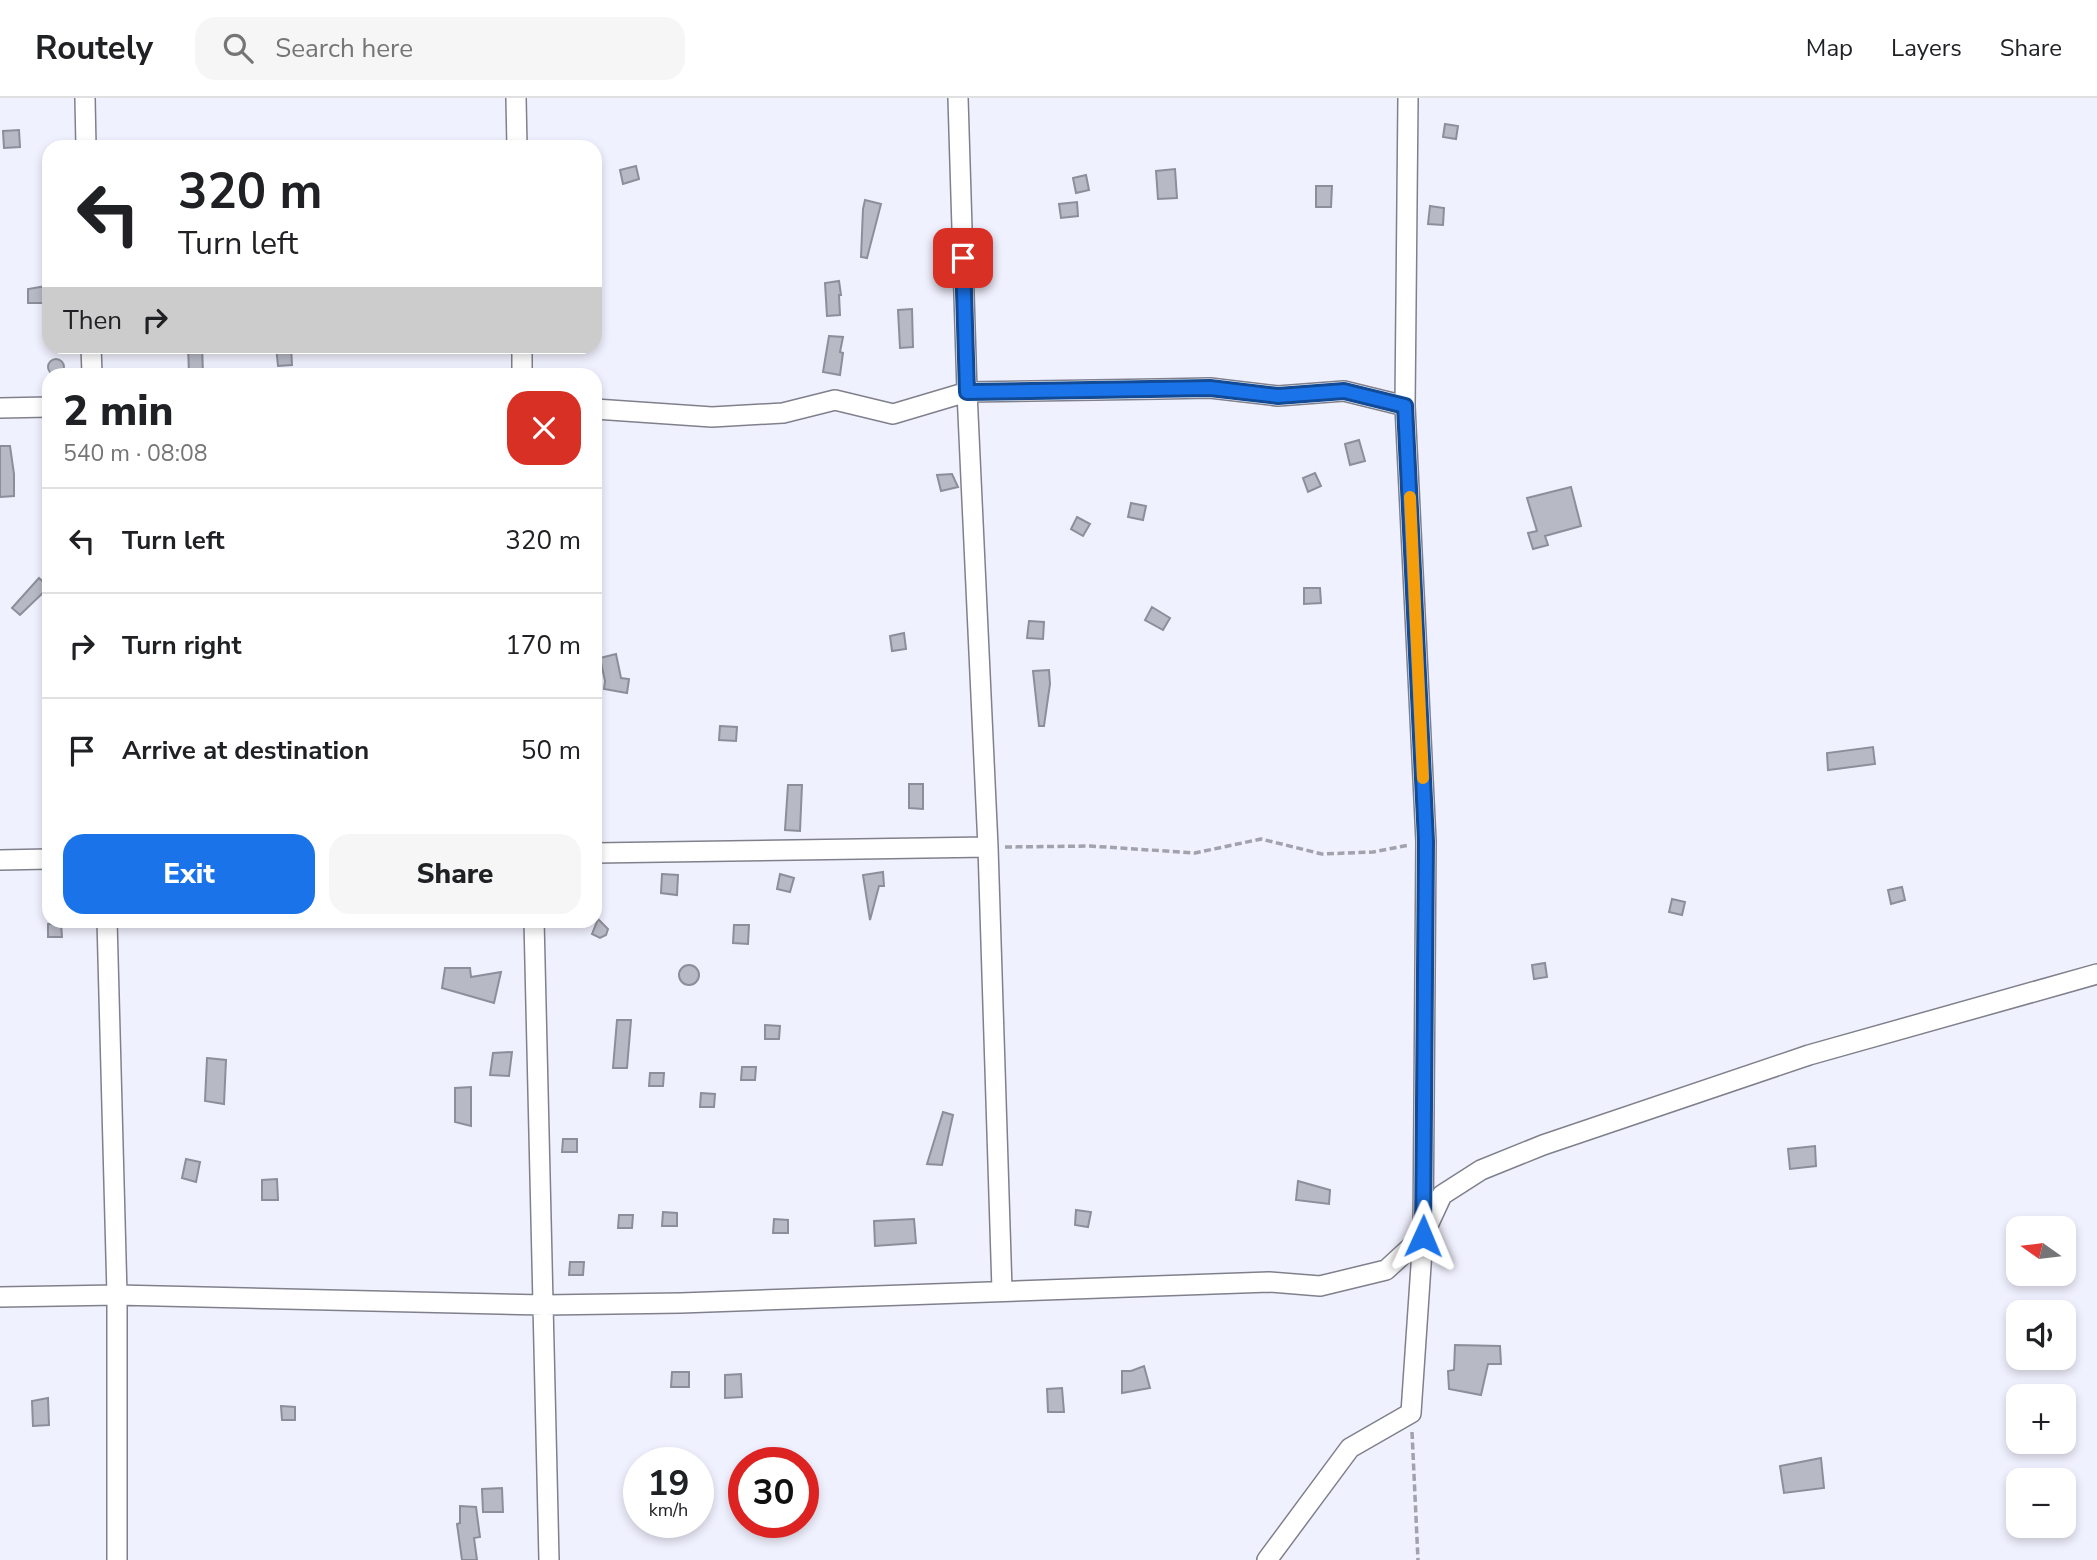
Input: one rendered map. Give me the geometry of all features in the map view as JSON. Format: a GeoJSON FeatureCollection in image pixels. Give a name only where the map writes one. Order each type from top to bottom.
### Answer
{"type":"FeatureCollection","features":[{"type":"Feature","properties":{"kind":"street"},"geometry":{"type":"LineString","coordinates":[[85,98],[86,140]]}},
{"type":"Feature","properties":{"kind":"street"},"geometry":{"type":"LineString","coordinates":[[516,98],[517,140]]}},
{"type":"Feature","properties":{"kind":"street"},"geometry":{"type":"LineString","coordinates":[[958,98],[967,392],[988,847],[1002,1290]]}},
{"type":"Feature","properties":{"kind":"street"},"geometry":{"type":"LineString","coordinates":[[1267,1560],[1350,1448],[1411,1413],[1423,1236],[1426,841],[1405,406],[1408,98]]}},
{"type":"Feature","properties":{"kind":"street"},"geometry":{"type":"LineString","coordinates":[[602,409],[712,417],[783,413],[835,400],[893,414],[967,392],[1210,388],[1278,396],[1344,391],[1405,406]]}},
{"type":"Feature","properties":{"kind":"street"},"geometry":{"type":"LineString","coordinates":[[0,408],[42,407]]}},
{"type":"Feature","properties":{"kind":"street"},"geometry":{"type":"LineString","coordinates":[[602,852],[988,847]]}},
{"type":"Feature","properties":{"kind":"street"},"geometry":{"type":"LineString","coordinates":[[0,860],[42,859]]}},
{"type":"Feature","properties":{"kind":"street"},"geometry":{"type":"LineString","coordinates":[[107,928],[117,1295],[117,1560]]}},
{"type":"Feature","properties":{"kind":"street"},"geometry":{"type":"LineString","coordinates":[[534,928],[549,1560]]}},
{"type":"Feature","properties":{"kind":"street"},"geometry":{"type":"LineString","coordinates":[[0,1297],[117,1295],[544,1305],[695,1303],[1269,1282],[1320,1286],[1386,1270],[1423,1236],[1442,1195],[1481,1170],[1543,1144],[1809,1055],[2097,974]]}},
{"type":"Feature","properties":{"kind":"path"},"geometry":{"type":"LineString","coordinates":[[988,847],[1090,846],[1195,853],[1261,839],[1322,855],[1373,852],[1426,841]]}},
{"type":"Feature","properties":{"kind":"path"},"geometry":{"type":"LineString","coordinates":[[1411,1413],[1418,1560]]}},
{"type":"Feature","properties":{"kind":"building"},"geometry":{"type":"Polygon","coordinates":[[[1445,124],[1458,126],[1456,139],[1443,137],[1445,124]]]}},
{"type":"Feature","properties":{"kind":"building"},"geometry":{"type":"Polygon","coordinates":[[[19,130],[20,147],[4,148],[3,131],[19,130]]]}},
{"type":"Feature","properties":{"kind":"building"},"geometry":{"type":"Polygon","coordinates":[[[636,166],[639,179],[623,184],[620,170],[636,166]]]}},
{"type":"Feature","properties":{"kind":"building"},"geometry":{"type":"Polygon","coordinates":[[[1175,169],[1177,198],[1158,199],[1156,171],[1175,169]]]}},
{"type":"Feature","properties":{"kind":"building"},"geometry":{"type":"Polygon","coordinates":[[[1086,175],[1089,190],[1076,193],[1073,178],[1086,175]]]}},
{"type":"Feature","properties":{"kind":"building"},"geometry":{"type":"Polygon","coordinates":[[[1316,186],[1332,186],[1331,207],[1316,207],[1316,186]]]}},
{"type":"Feature","properties":{"kind":"building"},"geometry":{"type":"Polygon","coordinates":[[[865,200],[881,204],[867,258],[861,257],[865,200]]]}},
{"type":"Feature","properties":{"kind":"building"},"geometry":{"type":"Polygon","coordinates":[[[1077,202],[1078,216],[1061,218],[1059,204],[1077,202]]]}},
{"type":"Feature","properties":{"kind":"building"},"geometry":{"type":"Polygon","coordinates":[[[1430,206],[1444,208],[1443,225],[1428,224],[1430,206]]]}},
{"type":"Feature","properties":{"kind":"building"},"geometry":{"type":"Polygon","coordinates":[[[839,281],[840,315],[827,316],[825,283],[839,281]]]}},
{"type":"Feature","properties":{"kind":"building"},"geometry":{"type":"Polygon","coordinates":[[[42,287],[42,303],[28,303],[28,289],[42,287]]]}},
{"type":"Feature","properties":{"kind":"building"},"geometry":{"type":"Polygon","coordinates":[[[912,309],[913,347],[900,348],[898,310],[912,309]]]}},
{"type":"Feature","properties":{"kind":"building"},"geometry":{"type":"Polygon","coordinates":[[[829,336],[843,337],[840,375],[823,372],[829,336]]]}},
{"type":"Feature","properties":{"kind":"building"},"geometry":{"type":"Polygon","coordinates":[[[188,354],[202,354],[203,368],[189,368],[188,354]]]}},
{"type":"Feature","properties":{"kind":"building"},"geometry":{"type":"Polygon","coordinates":[[[277,354],[291,354],[292,365],[278,366],[277,354]]]}},
{"type":"Feature","properties":{"kind":"building"},"geometry":{"type":"Polygon","coordinates":[[[53,359],[59,359],[64,368],[48,368],[53,359]]]}},
{"type":"Feature","properties":{"kind":"building"},"geometry":{"type":"Polygon","coordinates":[[[1359,440],[1365,461],[1350,465],[1345,444],[1359,440]]]}},
{"type":"Feature","properties":{"kind":"building"},"geometry":{"type":"Polygon","coordinates":[[[0,446],[10,446],[14,496],[0,497],[0,446]]]}},
{"type":"Feature","properties":{"kind":"building"},"geometry":{"type":"Polygon","coordinates":[[[1315,473],[1321,486],[1308,492],[1303,478],[1315,473]]]}},
{"type":"Feature","properties":{"kind":"building"},"geometry":{"type":"Polygon","coordinates":[[[952,474],[958,487],[941,491],[937,475],[952,474]]]}},
{"type":"Feature","properties":{"kind":"building"},"geometry":{"type":"Polygon","coordinates":[[[1571,487],[1581,526],[1545,536],[1548,545],[1533,549],[1528,533],[1537,531],[1527,498],[1571,487]]]}},
{"type":"Feature","properties":{"kind":"building"},"geometry":{"type":"Polygon","coordinates":[[[1131,503],[1146,506],[1143,520],[1128,517],[1131,503]]]}},
{"type":"Feature","properties":{"kind":"building"},"geometry":{"type":"Polygon","coordinates":[[[1077,517],[1090,524],[1083,536],[1071,529],[1077,517]]]}},
{"type":"Feature","properties":{"kind":"building"},"geometry":{"type":"Polygon","coordinates":[[[39,578],[42,581],[42,594],[20,615],[12,608],[39,578]]]}},
{"type":"Feature","properties":{"kind":"building"},"geometry":{"type":"Polygon","coordinates":[[[1304,588],[1320,588],[1321,603],[1304,604],[1304,588]]]}},
{"type":"Feature","properties":{"kind":"building"},"geometry":{"type":"Polygon","coordinates":[[[1152,607],[1170,618],[1163,630],[1145,620],[1152,607]]]}},
{"type":"Feature","properties":{"kind":"building"},"geometry":{"type":"Polygon","coordinates":[[[1029,621],[1044,622],[1043,639],[1027,638],[1029,621]]]}},
{"type":"Feature","properties":{"kind":"building"},"geometry":{"type":"Polygon","coordinates":[[[904,633],[906,649],[892,651],[890,636],[904,633]]]}},
{"type":"Feature","properties":{"kind":"building"},"geometry":{"type":"Polygon","coordinates":[[[616,654],[621,678],[629,679],[627,693],[604,689],[602,658],[616,654]]]}},
{"type":"Feature","properties":{"kind":"building"},"geometry":{"type":"Polygon","coordinates":[[[1049,670],[1050,684],[1044,726],[1039,726],[1033,671],[1049,670]]]}},
{"type":"Feature","properties":{"kind":"building"},"geometry":{"type":"Polygon","coordinates":[[[720,726],[737,727],[736,741],[719,740],[720,726]]]}},
{"type":"Feature","properties":{"kind":"building"},"geometry":{"type":"Polygon","coordinates":[[[1873,747],[1875,764],[1828,770],[1827,753],[1873,747]]]}},
{"type":"Feature","properties":{"kind":"building"},"geometry":{"type":"Polygon","coordinates":[[[909,784],[923,784],[923,809],[909,808],[909,784]]]}},
{"type":"Feature","properties":{"kind":"building"},"geometry":{"type":"Polygon","coordinates":[[[788,785],[802,785],[800,831],[785,830],[788,785]]]}},
{"type":"Feature","properties":{"kind":"building"},"geometry":{"type":"Polygon","coordinates":[[[883,872],[884,886],[879,886],[870,920],[863,875],[883,872]]]}},
{"type":"Feature","properties":{"kind":"building"},"geometry":{"type":"Polygon","coordinates":[[[662,874],[678,875],[677,895],[661,893],[662,874]]]}},
{"type":"Feature","properties":{"kind":"building"},"geometry":{"type":"Polygon","coordinates":[[[780,874],[794,878],[790,892],[777,889],[780,874]]]}},
{"type":"Feature","properties":{"kind":"building"},"geometry":{"type":"Polygon","coordinates":[[[1902,887],[1905,900],[1891,904],[1888,890],[1902,887]]]}},
{"type":"Feature","properties":{"kind":"building"},"geometry":{"type":"Polygon","coordinates":[[[1672,899],[1685,902],[1682,915],[1669,912],[1672,899]]]}},
{"type":"Feature","properties":{"kind":"building"},"geometry":{"type":"Polygon","coordinates":[[[602,923],[608,929],[606,935],[600,938],[592,934],[594,928],[602,928],[602,923]]]}},
{"type":"Feature","properties":{"kind":"building"},"geometry":{"type":"Polygon","coordinates":[[[734,925],[749,925],[748,944],[733,943],[734,925]]]}},
{"type":"Feature","properties":{"kind":"building"},"geometry":{"type":"Polygon","coordinates":[[[48,928],[61,928],[62,937],[48,937],[48,928]]]}},
{"type":"Feature","properties":{"kind":"building"},"geometry":{"type":"Polygon","coordinates":[[[1545,963],[1547,977],[1534,979],[1532,965],[1545,963]]]}},
{"type":"Feature","properties":{"kind":"building"},"geometry":{"type":"Polygon","coordinates":[[[689,965],[696,968],[699,975],[696,982],[689,985],[682,982],[679,975],[682,968],[689,965]]]}},
{"type":"Feature","properties":{"kind":"building"},"geometry":{"type":"Polygon","coordinates":[[[445,968],[470,968],[471,977],[501,972],[494,1003],[442,988],[445,968]]]}},
{"type":"Feature","properties":{"kind":"building"},"geometry":{"type":"Polygon","coordinates":[[[617,1020],[631,1020],[627,1068],[613,1068],[617,1020]]]}},
{"type":"Feature","properties":{"kind":"building"},"geometry":{"type":"Polygon","coordinates":[[[765,1025],[780,1026],[779,1039],[765,1039],[765,1025]]]}},
{"type":"Feature","properties":{"kind":"building"},"geometry":{"type":"Polygon","coordinates":[[[512,1052],[509,1076],[490,1075],[493,1053],[512,1052]]]}},
{"type":"Feature","properties":{"kind":"building"},"geometry":{"type":"Polygon","coordinates":[[[207,1058],[226,1060],[224,1104],[205,1101],[207,1058]]]}},
{"type":"Feature","properties":{"kind":"building"},"geometry":{"type":"Polygon","coordinates":[[[742,1067],[756,1067],[755,1080],[741,1080],[742,1067]]]}},
{"type":"Feature","properties":{"kind":"building"},"geometry":{"type":"Polygon","coordinates":[[[650,1073],[664,1073],[663,1086],[649,1086],[650,1073]]]}},
{"type":"Feature","properties":{"kind":"building"},"geometry":{"type":"Polygon","coordinates":[[[471,1087],[471,1126],[455,1122],[455,1088],[471,1087]]]}},
{"type":"Feature","properties":{"kind":"building"},"geometry":{"type":"Polygon","coordinates":[[[701,1093],[715,1094],[714,1107],[700,1107],[701,1093]]]}},
{"type":"Feature","properties":{"kind":"building"},"geometry":{"type":"Polygon","coordinates":[[[943,1112],[953,1115],[942,1165],[927,1164],[943,1112]]]}},
{"type":"Feature","properties":{"kind":"building"},"geometry":{"type":"Polygon","coordinates":[[[563,1139],[577,1139],[577,1152],[562,1152],[563,1139]]]}},
{"type":"Feature","properties":{"kind":"building"},"geometry":{"type":"Polygon","coordinates":[[[1815,1146],[1816,1166],[1790,1169],[1788,1149],[1815,1146]]]}},
{"type":"Feature","properties":{"kind":"building"},"geometry":{"type":"Polygon","coordinates":[[[186,1159],[200,1162],[196,1182],[182,1178],[186,1159]]]}},
{"type":"Feature","properties":{"kind":"building"},"geometry":{"type":"Polygon","coordinates":[[[277,1179],[278,1200],[262,1200],[262,1180],[277,1179]]]}},
{"type":"Feature","properties":{"kind":"building"},"geometry":{"type":"Polygon","coordinates":[[[1298,1181],[1330,1190],[1329,1204],[1296,1200],[1298,1181]]]}},
{"type":"Feature","properties":{"kind":"building"},"geometry":{"type":"Polygon","coordinates":[[[1076,1210],[1091,1212],[1088,1227],[1075,1225],[1076,1210]]]}},
{"type":"Feature","properties":{"kind":"building"},"geometry":{"type":"Polygon","coordinates":[[[663,1212],[677,1213],[677,1226],[662,1226],[663,1212]]]}},
{"type":"Feature","properties":{"kind":"building"},"geometry":{"type":"Polygon","coordinates":[[[619,1215],[633,1215],[632,1228],[618,1228],[619,1215]]]}},
{"type":"Feature","properties":{"kind":"building"},"geometry":{"type":"Polygon","coordinates":[[[774,1219],[788,1220],[788,1233],[773,1233],[774,1219]]]}},
{"type":"Feature","properties":{"kind":"building"},"geometry":{"type":"Polygon","coordinates":[[[914,1219],[916,1243],[875,1246],[874,1221],[914,1219]]]}},
{"type":"Feature","properties":{"kind":"building"},"geometry":{"type":"Polygon","coordinates":[[[570,1262],[584,1262],[583,1275],[569,1275],[570,1262]]]}},
{"type":"Feature","properties":{"kind":"building"},"geometry":{"type":"Polygon","coordinates":[[[1455,1345],[1500,1346],[1501,1364],[1488,1364],[1481,1395],[1449,1389],[1448,1371],[1454,1370],[1455,1345]]]}},
{"type":"Feature","properties":{"kind":"building"},"geometry":{"type":"Polygon","coordinates":[[[1144,1366],[1150,1388],[1122,1393],[1122,1371],[1144,1366]]]}},
{"type":"Feature","properties":{"kind":"building"},"geometry":{"type":"Polygon","coordinates":[[[672,1372],[689,1372],[689,1387],[671,1387],[672,1372]]]}},
{"type":"Feature","properties":{"kind":"building"},"geometry":{"type":"Polygon","coordinates":[[[741,1374],[742,1397],[725,1398],[725,1375],[741,1374]]]}},
{"type":"Feature","properties":{"kind":"building"},"geometry":{"type":"Polygon","coordinates":[[[1062,1388],[1064,1412],[1048,1412],[1047,1389],[1062,1388]]]}},
{"type":"Feature","properties":{"kind":"building"},"geometry":{"type":"Polygon","coordinates":[[[48,1398],[49,1425],[33,1426],[32,1401],[48,1398]]]}},
{"type":"Feature","properties":{"kind":"building"},"geometry":{"type":"Polygon","coordinates":[[[281,1406],[295,1407],[295,1420],[282,1420],[281,1406]]]}},
{"type":"Feature","properties":{"kind":"building"},"geometry":{"type":"Polygon","coordinates":[[[1821,1458],[1824,1488],[1784,1493],[1780,1466],[1821,1458]]]}},
{"type":"Feature","properties":{"kind":"building"},"geometry":{"type":"Polygon","coordinates":[[[502,1488],[503,1512],[483,1512],[482,1489],[502,1488]]]}},
{"type":"Feature","properties":{"kind":"building"},"geometry":{"type":"Polygon","coordinates":[[[460,1506],[476,1507],[480,1537],[474,1538],[477,1560],[462,1560],[457,1524],[460,1523],[460,1506]]]}},
{"type":"Feature","properties":{"kind":"slow traffic"},"geometry":{"type":"LineString","coordinates":[[1410,497],[1423,778]]}},
{"type":"Feature","properties":{"kind":"route"},"geometry":{"type":"LineString","coordinates":[[963,258],[967,392],[1210,388],[1278,396],[1344,391],[1405,406],[1426,841],[1423,1236]]}}]}
